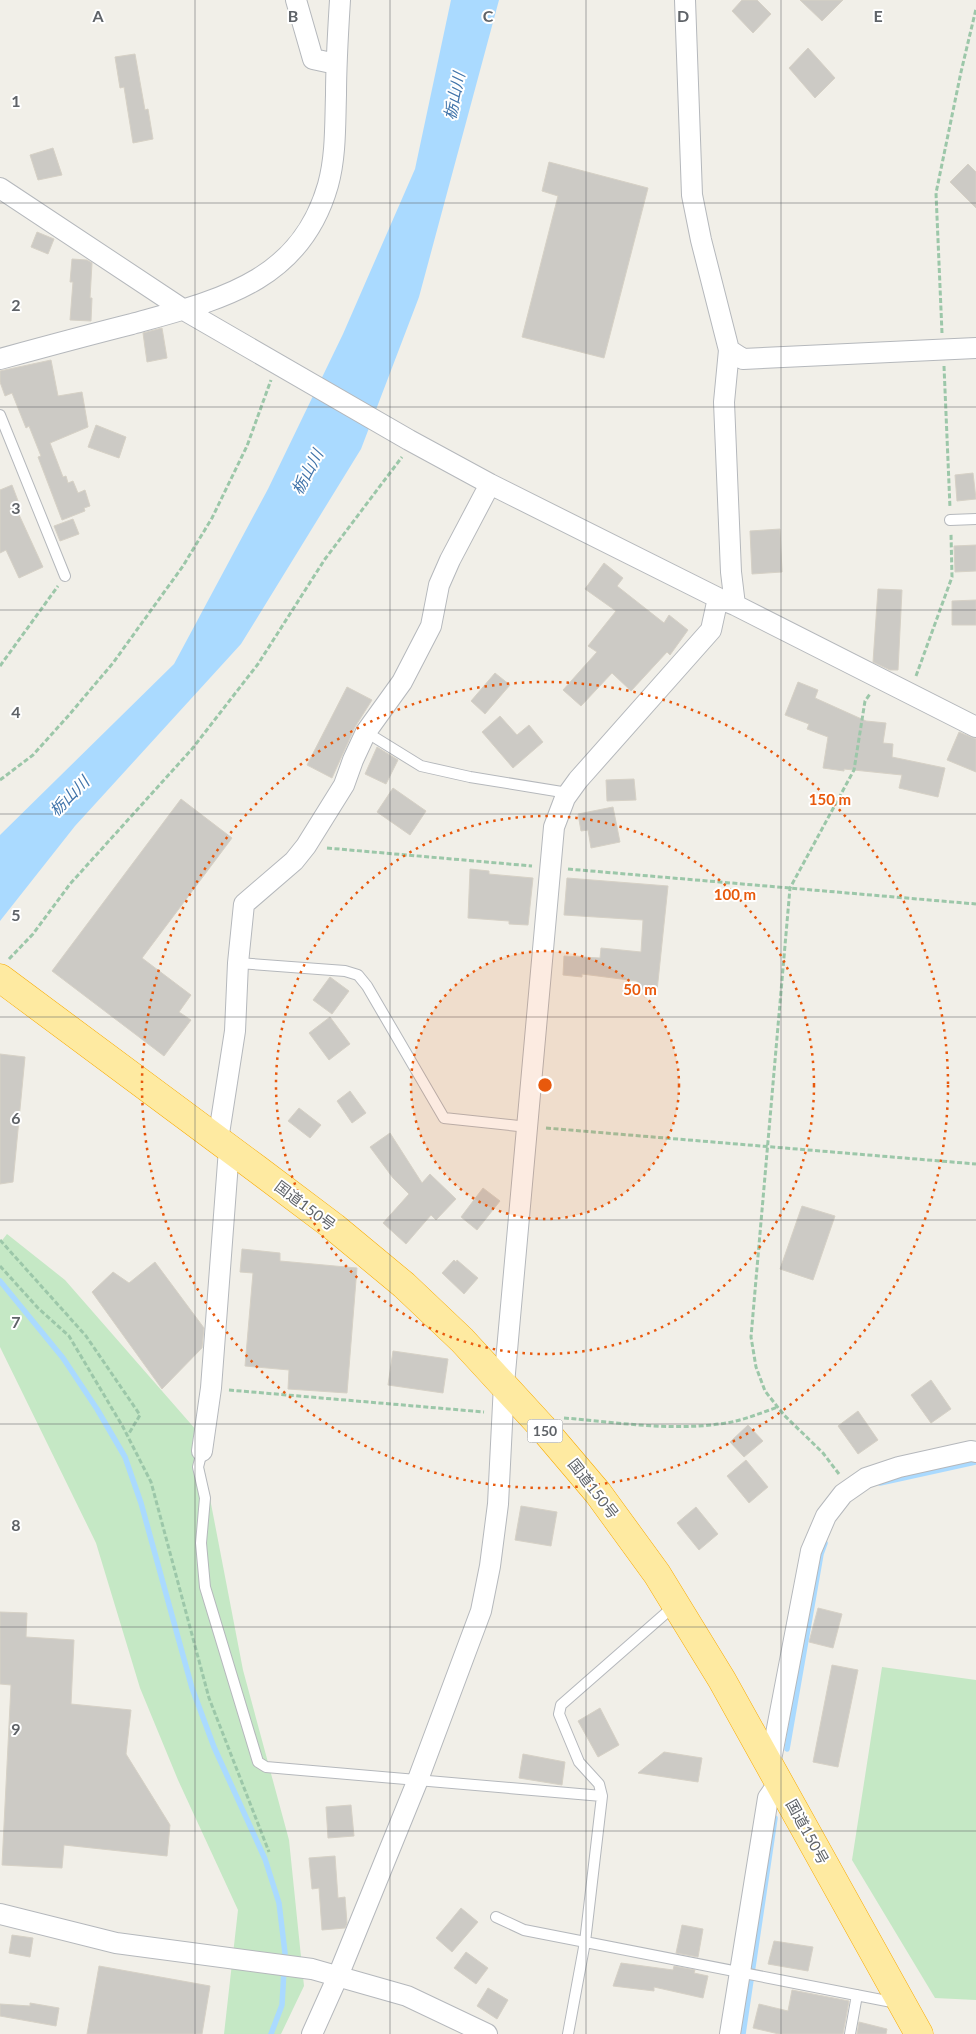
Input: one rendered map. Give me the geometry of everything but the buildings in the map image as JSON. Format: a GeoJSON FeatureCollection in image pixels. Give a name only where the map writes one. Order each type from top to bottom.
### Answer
{"type":"FeatureCollection","features":[{"type":"Feature","properties":{"kind":"highway","name":"国道150号"},"geometry":{"type":"LineString","coordinates":[[3,970],[224,1144],[334,1227],[404,1285],[462,1340],[539,1424],[598,1493],[657,1574],[722,1680],[910,2025]]}},
{"type":"Feature","properties":{"kind":"street"},"geometry":{"type":"LineString","coordinates":[[296,0],[312,59],[336,64]]}},
{"type":"Feature","properties":{"kind":"street"},"geometry":{"type":"LineString","coordinates":[[0,359],[184,310],[249,286],[271,271],[289,255],[304,237],[328,185],[334,149],[340,0]]}},
{"type":"Feature","properties":{"kind":"street"},"geometry":{"type":"LineString","coordinates":[[312,2034],[418,1782],[481,1611],[490,1566],[498,1504],[504,1384],[554,827],[564,798],[710,630],[727,602],[731,572],[724,402],[729,350],[701,240],[692,195],[684,0]]}},
{"type":"Feature","properties":{"kind":"street"},"geometry":{"type":"LineString","coordinates":[[0,188],[184,310],[403,436],[490,484],[976,727]]}},
{"type":"Feature","properties":{"kind":"street"},"geometry":{"type":"LineString","coordinates":[[729,350],[743,359],[976,348]]}},
{"type":"Feature","properties":{"kind":"street"},"geometry":{"type":"LineString","coordinates":[[202,1451],[211,1388],[224,1144],[235,1031],[238,964],[244,904],[294,862],[344,785],[352,760],[366,732],[402,682],[430,626],[439,585],[490,484]]}},
{"type":"Feature","properties":{"kind":"street"},"geometry":{"type":"LineString","coordinates":[[730,2034],[768,1798],[774,1774],[811,1551],[826,1516],[843,1494],[866,1478],[899,1467],[971,1451],[976,1452]]}},
{"type":"Feature","properties":{"kind":"street"},"geometry":{"type":"LineString","coordinates":[[0,1914],[116,1942],[312,1969],[407,1996],[487,2034]]}},
{"type":"Feature","properties":{"kind":"lane"},"geometry":{"type":"LineString","coordinates":[[0,415],[65,576]]}},
{"type":"Feature","properties":{"kind":"lane"},"geometry":{"type":"LineString","coordinates":[[950,520],[976,519]]}},
{"type":"Feature","properties":{"kind":"lane"},"geometry":{"type":"LineString","coordinates":[[366,732],[421,766],[470,777],[568,793]]}},
{"type":"Feature","properties":{"kind":"lane"},"geometry":{"type":"LineString","coordinates":[[238,964],[345,971],[358,975],[367,986],[444,1118],[528,1127]]}},
{"type":"Feature","properties":{"kind":"lane"},"geometry":{"type":"LineString","coordinates":[[202,1451],[198,1467],[205,1498],[201,1543],[204,1587],[258,1762],[266,1767],[418,1782],[602,1796]]}},
{"type":"Feature","properties":{"kind":"lane"},"geometry":{"type":"LineString","coordinates":[[568,2034],[586,1942],[602,1796],[599,1784],[579,1762],[559,1714],[561,1706],[676,1605]]}},
{"type":"Feature","properties":{"kind":"lane"},"geometry":{"type":"LineString","coordinates":[[496,1917],[524,1930],[857,1995],[910,2025]]}},
{"type":"Feature","properties":{"kind":"lane"},"geometry":{"type":"LineString","coordinates":[[850,2034],[857,1995]]}},
{"type":"Feature","properties":{"kind":"path"},"geometry":{"type":"LineString","coordinates":[[0,780],[33,755],[69,715],[113,663],[183,566],[212,518],[247,446],[282,365]]}},
{"type":"Feature","properties":{"kind":"path"},"geometry":{"type":"LineString","coordinates":[[3,970],[33,934],[70,884],[192,749],[258,664],[325,559],[403,455],[403,436]]}},
{"type":"Feature","properties":{"kind":"path"},"geometry":{"type":"LineString","coordinates":[[0,666],[65,576]]}},
{"type":"Feature","properties":{"kind":"path"},"geometry":{"type":"LineString","coordinates":[[850,1489],[823,1452],[778,1407],[765,1391],[756,1367],[751,1337],[790,888],[854,770],[865,701],[880,678]]}},
{"type":"Feature","properties":{"kind":"path"},"geometry":{"type":"LineString","coordinates":[[306,846],[976,904]]}},
{"type":"Feature","properties":{"kind":"path"},"geometry":{"type":"LineString","coordinates":[[528,1127],[976,1164]]}},
{"type":"Feature","properties":{"kind":"path"},"geometry":{"type":"LineString","coordinates":[[0,1240],[86,1336],[140,1415],[127,1435]]}},
{"type":"Feature","properties":{"kind":"path"},"geometry":{"type":"LineString","coordinates":[[0,1266],[38,1308],[69,1336],[127,1435],[151,1482],[209,1698],[269,1852]]}},
{"type":"Feature","properties":{"kind":"path"},"geometry":{"type":"LineString","coordinates":[[211,1388],[502,1414]]}},
{"type":"Feature","properties":{"kind":"path"},"geometry":{"type":"LineString","coordinates":[[539,1424],[564,1418],[674,1427],[718,1424],[746,1419],[778,1407]]}},
{"type":"Feature","properties":{"kind":"green space"},"geometry":{"type":"Polygon","coordinates":[[[7,1234],[65,1280],[197,1431],[243,1670],[289,1840],[304,1986],[281,2034],[224,2034],[238,1910],[178,1780],[140,1688],[96,1543],[0,1347],[0,1243],[7,1234]]]}},
{"type":"Feature","properties":{"kind":"green space"},"geometry":{"type":"Polygon","coordinates":[[[882,1667],[976,1680],[976,2000],[935,1998],[852,1860],[882,1667]]]}},
{"type":"Feature","properties":{"kind":"water","name":"栃山川"},"geometry":{"type":"Polygon","coordinates":[[[451,0],[499,0],[419,297],[361,449],[241,644],[75,826],[0,921],[0,835],[174,664],[268,489],[343,334],[415,169],[451,0]]]}},
{"type":"Feature","properties":{"kind":"waterway"},"geometry":{"type":"LineString","coordinates":[[0,1281],[63,1358],[97,1409],[125,1457],[141,1503],[192,1688],[214,1747],[265,1859],[279,1903],[285,1953],[282,2005],[271,2034]]}},
{"type":"Feature","properties":{"kind":"waterway"},"geometry":{"type":"LineString","coordinates":[[880,1483],[976,1462]]}},
{"type":"Feature","properties":{"kind":"waterway"},"geometry":{"type":"LineString","coordinates":[[787,1749],[821,1554],[825,1543]]}},
{"type":"Feature","properties":{"kind":"waterway"},"geometry":{"type":"LineString","coordinates":[[743,2034],[775,1818]]}}]}
